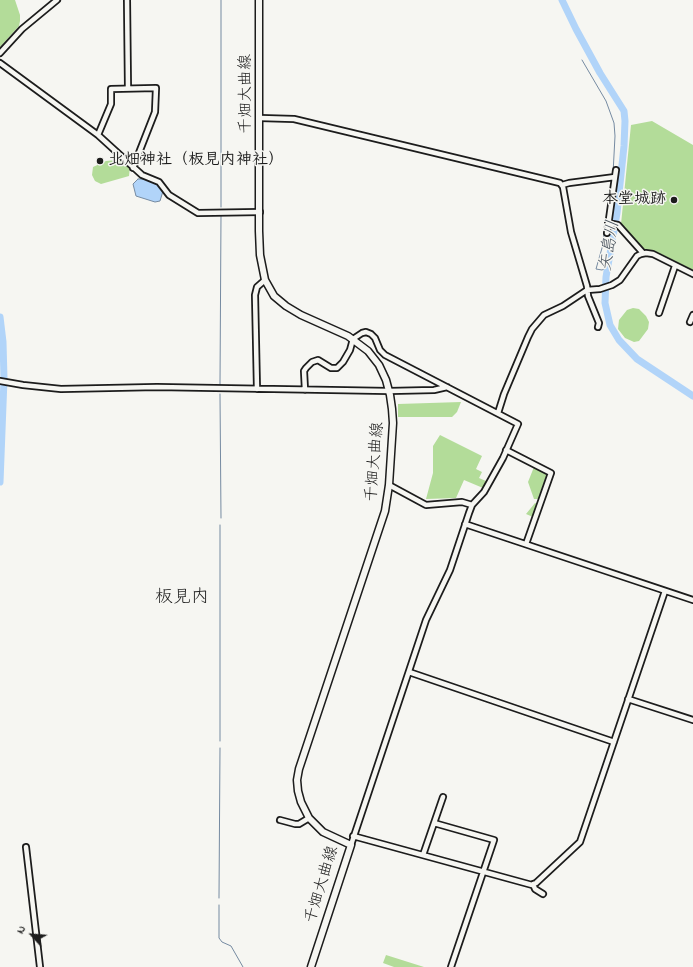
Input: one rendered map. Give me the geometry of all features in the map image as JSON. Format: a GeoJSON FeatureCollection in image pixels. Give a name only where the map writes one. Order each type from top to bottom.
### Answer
{"type":"FeatureCollection","features":[{"type":"Feature","properties":{"kind":"main road","name":"千畑大曲線"},"geometry":{"type":"LineString","coordinates":[[260,0],[260,255],[265,280],[274,296],[286,306],[301,315],[353,339],[374,358],[389,391],[393,423],[389,485],[384,511],[299,769],[297,780],[301,802],[309,818],[323,832],[350,845],[311,967]]}},
{"type":"Feature","properties":{"kind":"street"},"geometry":{"type":"LineString","coordinates":[[0,53],[22,29],[57,0]]}},
{"type":"Feature","properties":{"kind":"street"},"geometry":{"type":"LineString","coordinates":[[127,0],[128,88]]}},
{"type":"Feature","properties":{"kind":"street"},"geometry":{"type":"LineString","coordinates":[[0,62],[98,135],[142,175],[159,182],[169,195],[198,213],[260,212]]}},
{"type":"Feature","properties":{"kind":"street"},"geometry":{"type":"LineString","coordinates":[[98,135],[111,104],[111,89],[156,88],[155,112],[133,168]]}},
{"type":"Feature","properties":{"kind":"street"},"geometry":{"type":"LineString","coordinates":[[260,118],[294,119],[558,182],[562,185],[587,290],[599,323],[598,327]]}},
{"type":"Feature","properties":{"kind":"street"},"geometry":{"type":"LineString","coordinates":[[607,233],[616,170]]}},
{"type":"Feature","properties":{"kind":"street"},"geometry":{"type":"LineString","coordinates":[[562,185],[615,177]]}},
{"type":"Feature","properties":{"kind":"street"},"geometry":{"type":"LineString","coordinates":[[609,223],[617,224],[642,253]]}},
{"type":"Feature","properties":{"kind":"street"},"geometry":{"type":"LineString","coordinates":[[498,413],[504,394],[532,329],[544,315],[563,306],[587,290],[600,290],[620,280],[637,256],[642,253],[653,254],[693,274]]}},
{"type":"Feature","properties":{"kind":"street"},"geometry":{"type":"LineString","coordinates":[[659,313],[675,266]]}},
{"type":"Feature","properties":{"kind":"street"},"geometry":{"type":"LineString","coordinates":[[257,389],[255,295],[257,287],[265,280]]}},
{"type":"Feature","properties":{"kind":"street"},"geometry":{"type":"LineString","coordinates":[[690,322],[693,315]]}},
{"type":"Feature","properties":{"kind":"street"},"geometry":{"type":"LineString","coordinates":[[305,390],[304,372],[312,362],[318,360],[331,368],[337,368],[343,362],[350,350],[353,339],[366,332],[375,338],[384,355],[518,424],[484,492],[472,505],[450,570],[426,620],[350,845]]}},
{"type":"Feature","properties":{"kind":"street"},"geometry":{"type":"LineString","coordinates":[[0,381],[61,389],[157,387],[389,391],[434,390],[447,387]]}},
{"type":"Feature","properties":{"kind":"street"},"geometry":{"type":"LineString","coordinates":[[506,450],[551,473],[526,544]]}},
{"type":"Feature","properties":{"kind":"street"},"geometry":{"type":"LineString","coordinates":[[389,485],[426,505],[462,502],[472,505]]}},
{"type":"Feature","properties":{"kind":"street"},"geometry":{"type":"LineString","coordinates":[[465,524],[693,600]]}},
{"type":"Feature","properties":{"kind":"street"},"geometry":{"type":"LineString","coordinates":[[353,836],[483,872],[533,884],[536,883],[580,842],[665,590]]}},
{"type":"Feature","properties":{"kind":"street"},"geometry":{"type":"LineString","coordinates":[[409,672],[614,742]]}},
{"type":"Feature","properties":{"kind":"street"},"geometry":{"type":"LineString","coordinates":[[628,699],[693,720]]}},
{"type":"Feature","properties":{"kind":"street"},"geometry":{"type":"LineString","coordinates":[[423,855],[443,797]]}},
{"type":"Feature","properties":{"kind":"street"},"geometry":{"type":"LineString","coordinates":[[280,820],[299,824],[309,818]]}},
{"type":"Feature","properties":{"kind":"street"},"geometry":{"type":"LineString","coordinates":[[434,823],[494,840],[451,967]]}},
{"type":"Feature","properties":{"kind":"street"},"geometry":{"type":"LineString","coordinates":[[26,847],[40,967]]}},
{"type":"Feature","properties":{"kind":"street"},"geometry":{"type":"LineString","coordinates":[[533,884],[535,889],[543,894]]}},
{"type":"Feature","properties":{"kind":"green space"},"geometry":{"type":"Polygon","coordinates":[[[0,0],[15,0],[20,15],[20,21],[19,26],[0,47],[0,0]]]}},
{"type":"Feature","properties":{"kind":"green space"},"geometry":{"type":"Polygon","coordinates":[[[652,121],[693,145],[693,270],[657,252],[641,250],[621,224],[631,125],[652,121]]]}},
{"type":"Feature","properties":{"kind":"green space"},"geometry":{"type":"Polygon","coordinates":[[[117,160],[130,166],[129,176],[101,184],[95,181],[92,175],[93,167],[106,161],[117,160]]]}},
{"type":"Feature","properties":{"kind":"green space"},"geometry":{"type":"Polygon","coordinates":[[[633,308],[639,309],[646,316],[649,322],[648,329],[639,341],[634,342],[625,338],[618,329],[619,320],[627,310],[633,308]]]}},
{"type":"Feature","properties":{"kind":"green space"},"geometry":{"type":"Polygon","coordinates":[[[461,402],[457,412],[452,417],[398,417],[398,404],[461,402]]]}},
{"type":"Feature","properties":{"kind":"green space"},"geometry":{"type":"Polygon","coordinates":[[[440,435],[482,456],[476,469],[482,472],[479,478],[486,481],[483,488],[464,480],[456,498],[426,499],[433,473],[433,446],[440,435]]]}},
{"type":"Feature","properties":{"kind":"green space"},"geometry":{"type":"Polygon","coordinates":[[[534,467],[547,474],[538,499],[534,499],[528,482],[534,467]]]}},
{"type":"Feature","properties":{"kind":"green space"},"geometry":{"type":"Polygon","coordinates":[[[535,503],[538,504],[533,517],[526,514],[535,503]]]}},
{"type":"Feature","properties":{"kind":"green space"},"geometry":{"type":"Polygon","coordinates":[[[386,955],[424,967],[394,967],[383,963],[386,955]]]}},
{"type":"Feature","properties":{"kind":"water"},"geometry":{"type":"Polygon","coordinates":[[[138,179],[147,179],[161,186],[163,191],[160,201],[155,202],[136,196],[133,184],[138,179]]]}},
{"type":"Feature","properties":{"kind":"waterway"},"geometry":{"type":"LineString","coordinates":[[221,0],[221,207]]}},
{"type":"Feature","properties":{"kind":"waterway","name":"矢島川"},"geometry":{"type":"LineString","coordinates":[[562,0],[600,73],[624,111],[624,146],[617,213],[606,277],[605,303],[610,325],[619,340],[637,359],[693,396]]}},
{"type":"Feature","properties":{"kind":"waterway"},"geometry":{"type":"LineString","coordinates":[[582,60],[606,101],[614,123],[615,136],[613,174]]}},
{"type":"Feature","properties":{"kind":"waterway"},"geometry":{"type":"LineString","coordinates":[[606,268],[602,270],[596,269],[602,248],[612,181]]}},
{"type":"Feature","properties":{"kind":"waterway"},"geometry":{"type":"LineString","coordinates":[[220,385],[221,215]]}},
{"type":"Feature","properties":{"kind":"waterway"},"geometry":{"type":"LineString","coordinates":[[0,317],[3,342],[4,379],[0,482]]}},
{"type":"Feature","properties":{"kind":"waterway"},"geometry":{"type":"LineString","coordinates":[[220,394],[221,518]]}},
{"type":"Feature","properties":{"kind":"waterway"},"geometry":{"type":"LineString","coordinates":[[220,525],[220,741]]}},
{"type":"Feature","properties":{"kind":"waterway"},"geometry":{"type":"LineString","coordinates":[[219,898],[220,748]]}},
{"type":"Feature","properties":{"kind":"waterway"},"geometry":{"type":"LineString","coordinates":[[219,905],[219,938],[222,942],[231,946],[243,967]]}},
{"type":"Feature","properties":{"kind":"place","name":"北畑神社（板見内神社）"},"geometry":{"type":"Point","coordinates":[100,161]}},
{"type":"Feature","properties":{"kind":"place","name":"本堂城跡"},"geometry":{"type":"Point","coordinates":[674,200]}},
{"type":"Feature","properties":{"kind":"district","name":"板見内"},"geometry":{"type":"Point","coordinates":[182,599]}}]}
